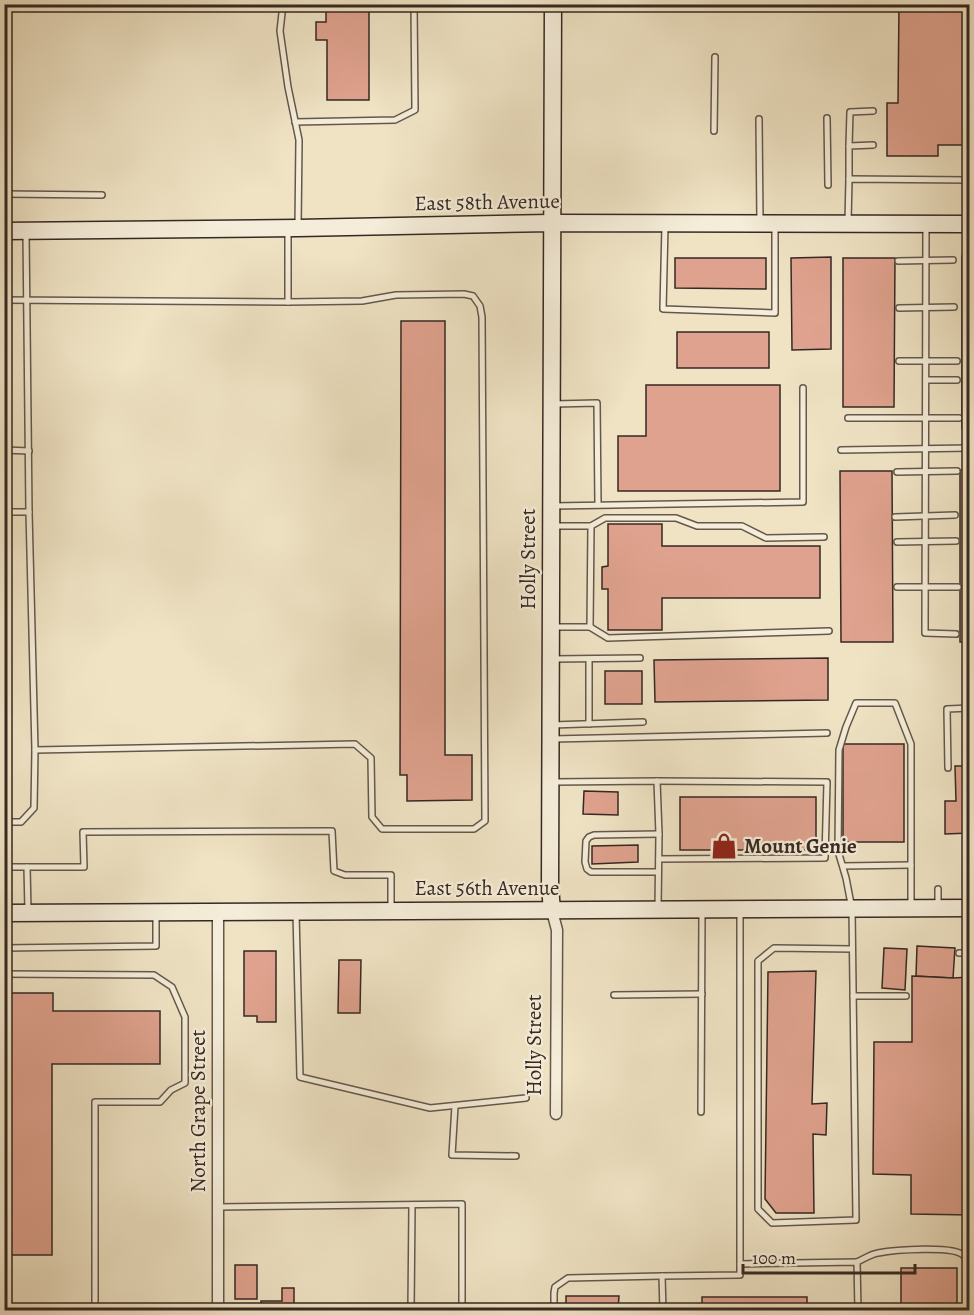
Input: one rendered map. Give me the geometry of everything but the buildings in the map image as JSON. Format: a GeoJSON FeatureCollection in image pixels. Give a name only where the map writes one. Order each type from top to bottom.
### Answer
{"type":"FeatureCollection","features":[{"type":"Feature","properties":{"kind":"street","name":"Holly Street"},"geometry":{"type":"LineString","coordinates":[[553,4],[550,887],[552,911],[557,930],[556,1114]]}},
{"type":"Feature","properties":{"kind":"street","name":"East 58th Avenue"},"geometry":{"type":"LineString","coordinates":[[4,231],[551,223],[969,224]]}},
{"type":"Feature","properties":{"kind":"street","name":"East 56th Avenue"},"geometry":{"type":"LineString","coordinates":[[4,913],[969,908]]}},
{"type":"Feature","properties":{"kind":"street","name":"North Grape Street"},"geometry":{"type":"LineString","coordinates":[[218,912],[218,1311]]}},
{"type":"Feature","properties":{"kind":"lane"},"geometry":{"type":"LineString","coordinates":[[283,4],[280,31],[299,140],[288,302]]}},
{"type":"Feature","properties":{"kind":"lane"},"geometry":{"type":"LineString","coordinates":[[295,122],[395,120],[416,110],[414,4]]}},
{"type":"Feature","properties":{"kind":"lane"},"geometry":{"type":"LineString","coordinates":[[714,131],[715,57]]}},
{"type":"Feature","properties":{"kind":"lane"},"geometry":{"type":"LineString","coordinates":[[848,223],[850,112],[873,111]]}},
{"type":"Feature","properties":{"kind":"lane"},"geometry":{"type":"LineString","coordinates":[[665,223],[663,309],[775,313],[759,118]]}},
{"type":"Feature","properties":{"kind":"lane"},"geometry":{"type":"LineString","coordinates":[[827,118],[828,184]]}},
{"type":"Feature","properties":{"kind":"lane"},"geometry":{"type":"LineString","coordinates":[[849,146],[873,146]]}},
{"type":"Feature","properties":{"kind":"lane"},"geometry":{"type":"LineString","coordinates":[[849,179],[969,180]]}},
{"type":"Feature","properties":{"kind":"lane"},"geometry":{"type":"LineString","coordinates":[[4,194],[102,195]]}},
{"type":"Feature","properties":{"kind":"lane"},"geometry":{"type":"LineString","coordinates":[[926,224],[925,633],[956,634]]}},
{"type":"Feature","properties":{"kind":"lane"},"geometry":{"type":"LineString","coordinates":[[4,822],[21,822],[34,808],[35,750],[29,512],[26,231]]}},
{"type":"Feature","properties":{"kind":"lane"},"geometry":{"type":"LineString","coordinates":[[898,261],[953,260]]}},
{"type":"Feature","properties":{"kind":"lane"},"geometry":{"type":"LineString","coordinates":[[4,300],[288,302],[362,301],[396,295],[464,294],[473,296],[480,306],[482,317],[485,821],[474,829],[382,829],[372,816],[371,758],[355,744],[35,750]]}},
{"type":"Feature","properties":{"kind":"lane"},"geometry":{"type":"LineString","coordinates":[[899,308],[954,307]]}},
{"type":"Feature","properties":{"kind":"lane"},"geometry":{"type":"LineString","coordinates":[[899,361],[957,360]]}},
{"type":"Feature","properties":{"kind":"lane"},"geometry":{"type":"LineString","coordinates":[[926,380],[957,380]]}},
{"type":"Feature","properties":{"kind":"lane"},"geometry":{"type":"LineString","coordinates":[[551,506],[803,502],[803,388]]}},
{"type":"Feature","properties":{"kind":"lane"},"geometry":{"type":"LineString","coordinates":[[551,404],[597,403],[598,505]]}},
{"type":"Feature","properties":{"kind":"lane"},"geometry":{"type":"LineString","coordinates":[[848,418],[959,418]]}},
{"type":"Feature","properties":{"kind":"lane"},"geometry":{"type":"LineString","coordinates":[[841,450],[969,448]]}},
{"type":"Feature","properties":{"kind":"lane"},"geometry":{"type":"LineString","coordinates":[[4,450],[29,450]]}},
{"type":"Feature","properties":{"kind":"lane"},"geometry":{"type":"LineString","coordinates":[[897,472],[957,471]]}},
{"type":"Feature","properties":{"kind":"lane"},"geometry":{"type":"LineString","coordinates":[[4,512],[29,512]]}},
{"type":"Feature","properties":{"kind":"lane"},"geometry":{"type":"LineString","coordinates":[[896,517],[955,515]]}},
{"type":"Feature","properties":{"kind":"lane"},"geometry":{"type":"LineString","coordinates":[[551,526],[591,526],[605,518],[676,518],[698,526],[742,526],[766,538],[824,537]]}},
{"type":"Feature","properties":{"kind":"lane"},"geometry":{"type":"LineString","coordinates":[[591,526],[591,627]]}},
{"type":"Feature","properties":{"kind":"lane"},"geometry":{"type":"LineString","coordinates":[[897,542],[956,541]]}},
{"type":"Feature","properties":{"kind":"lane"},"geometry":{"type":"LineString","coordinates":[[897,587],[958,587]]}},
{"type":"Feature","properties":{"kind":"lane"},"geometry":{"type":"LineString","coordinates":[[551,627],[591,627],[608,638],[829,631]]}},
{"type":"Feature","properties":{"kind":"lane"},"geometry":{"type":"LineString","coordinates":[[551,659],[640,658]]}},
{"type":"Feature","properties":{"kind":"lane"},"geometry":{"type":"LineString","coordinates":[[589,659],[589,724]]}},
{"type":"Feature","properties":{"kind":"lane"},"geometry":{"type":"LineString","coordinates":[[852,949],[774,948],[758,961],[758,1209],[772,1223],[856,1220],[852,909],[838,851],[839,750],[856,703],[895,703],[911,744],[911,908]]}},
{"type":"Feature","properties":{"kind":"lane"},"geometry":{"type":"LineString","coordinates":[[948,768],[947,709],[969,708]]}},
{"type":"Feature","properties":{"kind":"lane"},"geometry":{"type":"LineString","coordinates":[[551,732],[589,724],[643,722]]}},
{"type":"Feature","properties":{"kind":"lane"},"geometry":{"type":"LineString","coordinates":[[551,732],[827,733]]}},
{"type":"Feature","properties":{"kind":"lane"},"geometry":{"type":"LineString","coordinates":[[657,781],[658,910]]}},
{"type":"Feature","properties":{"kind":"lane"},"geometry":{"type":"LineString","coordinates":[[550,782],[827,782],[825,858],[658,859]]}},
{"type":"Feature","properties":{"kind":"lane"},"geometry":{"type":"LineString","coordinates":[[4,867],[84,867],[83,832],[332,831],[334,871],[345,875],[391,875],[391,910]]}},
{"type":"Feature","properties":{"kind":"lane"},"geometry":{"type":"LineString","coordinates":[[658,872],[591,872],[587,869],[585,862],[586,841],[594,835],[659,834]]}},
{"type":"Feature","properties":{"kind":"lane"},"geometry":{"type":"LineString","coordinates":[[843,866],[911,865]]}},
{"type":"Feature","properties":{"kind":"lane"},"geometry":{"type":"LineString","coordinates":[[27,867],[28,913]]}},
{"type":"Feature","properties":{"kind":"lane"},"geometry":{"type":"LineString","coordinates":[[938,889],[938,908]]}},
{"type":"Feature","properties":{"kind":"lane"},"geometry":{"type":"LineString","coordinates":[[701,1112],[702,910]]}},
{"type":"Feature","properties":{"kind":"lane"},"geometry":{"type":"LineString","coordinates":[[554,1311],[555,1287],[568,1278],[740,1275],[740,910]]}},
{"type":"Feature","properties":{"kind":"lane"},"geometry":{"type":"LineString","coordinates":[[296,911],[300,1077],[430,1108],[526,1098]]}},
{"type":"Feature","properties":{"kind":"lane"},"geometry":{"type":"LineString","coordinates":[[4,948],[156,946],[156,912]]}},
{"type":"Feature","properties":{"kind":"lane"},"geometry":{"type":"LineString","coordinates":[[958,953],[969,953]]}},
{"type":"Feature","properties":{"kind":"lane"},"geometry":{"type":"LineString","coordinates":[[4,974],[154,975],[172,987],[186,1017],[186,1083],[171,1090],[160,1102],[94,1102],[94,1311]]}},
{"type":"Feature","properties":{"kind":"lane"},"geometry":{"type":"LineString","coordinates":[[614,995],[702,994]]}},
{"type":"Feature","properties":{"kind":"lane"},"geometry":{"type":"LineString","coordinates":[[853,996],[906,996]]}},
{"type":"Feature","properties":{"kind":"lane"},"geometry":{"type":"LineString","coordinates":[[455,1106],[452,1155],[516,1156]]}},
{"type":"Feature","properties":{"kind":"lane"},"geometry":{"type":"LineString","coordinates":[[218,1207],[462,1204],[462,1311]]}},
{"type":"Feature","properties":{"kind":"lane"},"geometry":{"type":"LineString","coordinates":[[411,1311],[412,1205]]}},
{"type":"Feature","properties":{"kind":"lane"},"geometry":{"type":"LineString","coordinates":[[740,1264],[857,1262],[877,1253],[939,1249],[958,1252],[963,1254],[969,1267],[969,1311]]}},
{"type":"Feature","properties":{"kind":"lane"},"geometry":{"type":"LineString","coordinates":[[857,1262],[858,1311]]}},
{"type":"Feature","properties":{"kind":"lane"},"geometry":{"type":"LineString","coordinates":[[662,1276],[663,1311]]}},
{"type":"Feature","properties":{"kind":"place","name":"Mount Genie"},"geometry":{"type":"Point","coordinates":[724,846]}}]}
